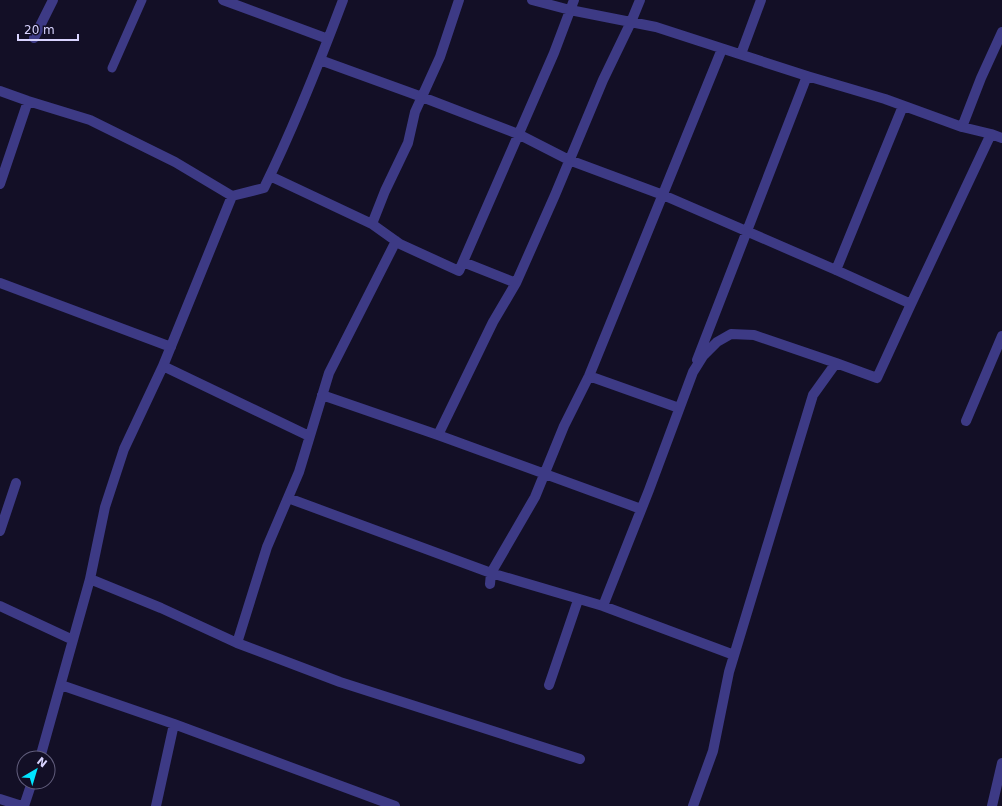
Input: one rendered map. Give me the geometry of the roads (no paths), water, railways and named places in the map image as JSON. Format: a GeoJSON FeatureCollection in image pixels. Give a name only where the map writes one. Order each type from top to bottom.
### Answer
{"type":"FeatureCollection","features":[{"type":"Feature","properties":{"kind":"street"},"geometry":{"type":"LineString","coordinates":[[34,38],[53,0]]}},
{"type":"Feature","properties":{"kind":"street"},"geometry":{"type":"LineString","coordinates":[[223,0],[328,39]]}},
{"type":"Feature","properties":{"kind":"street"},"geometry":{"type":"LineString","coordinates":[[0,91],[90,120],[175,162],[232,196],[264,188],[280,157],[343,0]]}},
{"type":"Feature","properties":{"kind":"street"},"geometry":{"type":"LineString","coordinates":[[372,224],[385,191],[408,143],[415,112],[440,57],[459,0]]}},
{"type":"Feature","properties":{"kind":"street"},"geometry":{"type":"LineString","coordinates":[[532,0],[570,10],[656,27],[807,76],[885,99],[962,127],[1002,138]]}},
{"type":"Feature","properties":{"kind":"street"},"geometry":{"type":"LineString","coordinates":[[270,176],[372,224],[396,241],[459,271],[554,53],[574,0]]}},
{"type":"Feature","properties":{"kind":"street"},"geometry":{"type":"LineString","coordinates":[[438,434],[493,322],[516,282],[570,160],[603,80],[640,0]]}},
{"type":"Feature","properties":{"kind":"street"},"geometry":{"type":"LineString","coordinates":[[740,54],[761,0]]}},
{"type":"Feature","properties":{"kind":"street"},"geometry":{"type":"LineString","coordinates":[[962,127],[981,78],[1002,32]]}},
{"type":"Feature","properties":{"kind":"street"},"geometry":{"type":"LineString","coordinates":[[490,584],[491,572],[535,497],[564,426],[589,376],[722,49]]}},
{"type":"Feature","properties":{"kind":"street"},"geometry":{"type":"LineString","coordinates":[[320,60],[518,134],[570,160],[663,195],[836,270],[910,304]]}},
{"type":"Feature","properties":{"kind":"street"},"geometry":{"type":"LineString","coordinates":[[603,606],[746,231],[807,76]]}},
{"type":"Feature","properties":{"kind":"street"},"geometry":{"type":"LineString","coordinates":[[0,184],[28,101]]}},
{"type":"Feature","properties":{"kind":"street"},"geometry":{"type":"LineString","coordinates":[[836,270],[903,106]]}},
{"type":"Feature","properties":{"kind":"street"},"geometry":{"type":"LineString","coordinates":[[693,372],[703,356],[718,342],[731,334],[754,335],[877,378],[910,304],[991,134]]}},
{"type":"Feature","properties":{"kind":"street"},"geometry":{"type":"LineString","coordinates":[[42,750],[90,579],[105,507],[124,449],[163,366],[232,196]]}},
{"type":"Feature","properties":{"kind":"street"},"geometry":{"type":"LineString","coordinates":[[237,643],[267,547],[299,472],[329,373],[396,241]]}},
{"type":"Feature","properties":{"kind":"street"},"geometry":{"type":"LineString","coordinates":[[463,262],[516,282]]}},
{"type":"Feature","properties":{"kind":"street"},"geometry":{"type":"LineString","coordinates":[[0,283],[171,347]]}},
{"type":"Feature","properties":{"kind":"street"},"geometry":{"type":"LineString","coordinates":[[966,421],[1002,336]]}},
{"type":"Feature","properties":{"kind":"street"},"geometry":{"type":"LineString","coordinates":[[694,806],[713,751],[734,655],[813,396],[836,363]]}},
{"type":"Feature","properties":{"kind":"street"},"geometry":{"type":"LineString","coordinates":[[163,366],[309,436]]}},
{"type":"Feature","properties":{"kind":"street"},"geometry":{"type":"LineString","coordinates":[[589,376],[679,408]]}},
{"type":"Feature","properties":{"kind":"street"},"geometry":{"type":"LineString","coordinates":[[322,395],[438,434],[641,509]]}},
{"type":"Feature","properties":{"kind":"street"},"geometry":{"type":"LineString","coordinates":[[0,531],[16,483]]}},
{"type":"Feature","properties":{"kind":"street"},"geometry":{"type":"LineString","coordinates":[[288,498],[491,572],[578,600],[603,606],[734,655]]}},
{"type":"Feature","properties":{"kind":"street"},"geometry":{"type":"LineString","coordinates":[[90,579],[161,608],[237,643],[340,682],[580,759]]}},
{"type":"Feature","properties":{"kind":"street"},"geometry":{"type":"LineString","coordinates":[[549,685],[578,600]]}},
{"type":"Feature","properties":{"kind":"street"},"geometry":{"type":"LineString","coordinates":[[0,606],[73,640]]}},
{"type":"Feature","properties":{"kind":"street"},"geometry":{"type":"LineString","coordinates":[[61,685],[174,724],[395,806]]}},
{"type":"Feature","properties":{"kind":"street"},"geometry":{"type":"LineString","coordinates":[[156,806],[174,724]]}},
{"type":"Feature","properties":{"kind":"street"},"geometry":{"type":"LineString","coordinates":[[992,806],[1002,762]]}},
{"type":"Feature","properties":{"kind":"street"},"geometry":{"type":"LineString","coordinates":[[0,799],[23,806],[29,790]]}},
{"type":"Feature","properties":{"kind":"lane"},"geometry":{"type":"LineString","coordinates":[[112,68],[142,0]]}}]}
